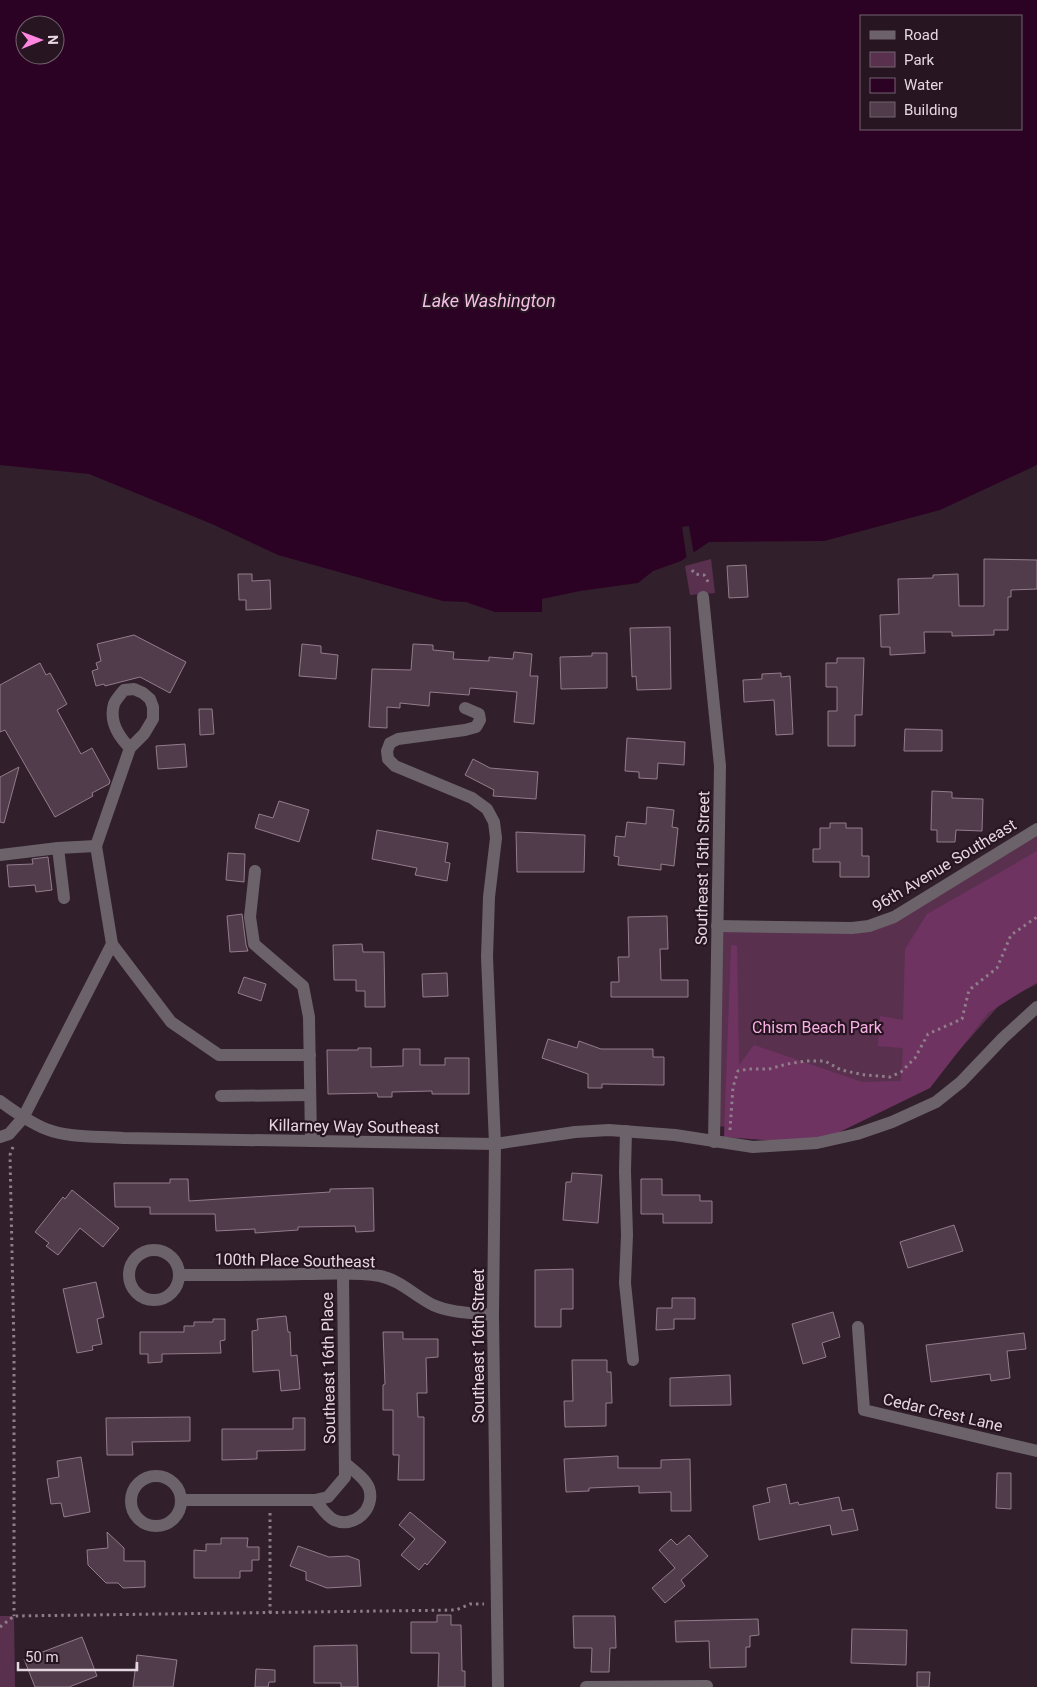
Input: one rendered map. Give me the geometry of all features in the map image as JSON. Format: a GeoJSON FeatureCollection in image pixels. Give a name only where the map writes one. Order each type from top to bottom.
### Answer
{"type":"FeatureCollection","features":[{"type":"Feature","properties":{"kind":"street","name":"Southeast 15th Street"},"geometry":{"type":"LineString","coordinates":[[703,597],[720,766],[714,1142]]}},
{"type":"Feature","properties":{"kind":"street","name":"Southeast 16th Street"},"geometry":{"type":"LineString","coordinates":[[465,708],[479,714],[480,720],[476,727],[398,739],[390,743],[387,751],[388,759],[395,766],[472,798],[487,809],[494,822],[496,838],[489,897],[487,947],[495,1144],[493,1315],[498,1687]]}},
{"type":"Feature","properties":{"kind":"street"},"geometry":{"type":"LineString","coordinates":[[130,748],[96,846],[112,944],[171,1022],[219,1055],[310,1056]]}},
{"type":"Feature","properties":{"kind":"street","name":"96th Avenue Southeast"},"geometry":{"type":"LineString","coordinates":[[717,926],[852,928],[884,922],[1037,829]]}},
{"type":"Feature","properties":{"kind":"street"},"geometry":{"type":"LineString","coordinates":[[0,855],[58,848],[96,846]]}},
{"type":"Feature","properties":{"kind":"street"},"geometry":{"type":"LineString","coordinates":[[58,848],[64,898]]}},
{"type":"Feature","properties":{"kind":"street"},"geometry":{"type":"LineString","coordinates":[[255,871],[250,917],[254,944],[303,986],[309,1017],[311,1141]]}},
{"type":"Feature","properties":{"kind":"street"},"geometry":{"type":"LineString","coordinates":[[0,1137],[9,1134],[23,1118],[112,944]]}},
{"type":"Feature","properties":{"kind":"street","name":"Killarney Way Southeast"},"geometry":{"type":"LineString","coordinates":[[0,1101],[23,1118],[48,1130],[75,1135],[123,1138],[495,1144],[575,1132],[609,1130],[675,1135],[753,1147],[817,1143],[857,1134],[892,1122],[936,1102],[961,1082],[1003,1038],[1037,1007]]}},
{"type":"Feature","properties":{"kind":"street"},"geometry":{"type":"LineString","coordinates":[[220,1096],[310,1095]]}},
{"type":"Feature","properties":{"kind":"street"},"geometry":{"type":"LineString","coordinates":[[626,1131],[627,1235],[625,1283],[633,1360]]}},
{"type":"Feature","properties":{"kind":"street","name":"100th Place Southeast"},"geometry":{"type":"LineString","coordinates":[[179,1275],[343,1274],[378,1276],[390,1278],[435,1306],[451,1311],[493,1315]]}},
{"type":"Feature","properties":{"kind":"street","name":"Southeast 16th Place"},"geometry":{"type":"LineString","coordinates":[[343,1274],[344,1477],[328,1497],[315,1500],[329,1517],[349,1522],[362,1516],[370,1503],[369,1488],[360,1476],[345,1463]]}},
{"type":"Feature","properties":{"kind":"street","name":"Cedar Crest Lane"},"geometry":{"type":"LineString","coordinates":[[858,1327],[864,1410],[1037,1451]]}},
{"type":"Feature","properties":{"kind":"street"},"geometry":{"type":"LineString","coordinates":[[181,1500],[315,1500]]}},
{"type":"Feature","properties":{"kind":"street"},"geometry":{"type":"LineString","coordinates":[[586,1687],[706,1686]]}},
{"type":"Feature","properties":{"kind":"path"},"geometry":{"type":"LineString","coordinates":[[728,1143],[733,1107],[733,1087],[738,1070],[749,1068],[769,1069],[806,1061],[825,1061],[841,1070],[890,1078],[901,1072],[915,1058],[928,1034],[962,1019],[969,990],[997,968],[1011,935],[1037,917]]}},
{"type":"Feature","properties":{"kind":"path"},"geometry":{"type":"LineString","coordinates":[[13,1146],[10,1155],[14,1359],[14,1616]]}},
{"type":"Feature","properties":{"kind":"path"},"geometry":{"type":"LineString","coordinates":[[270,1500],[270,1613]]}},
{"type":"Feature","properties":{"kind":"path"},"geometry":{"type":"LineString","coordinates":[[0,1627],[14,1616],[456,1610],[470,1604],[497,1604]]}},
{"type":"Feature","properties":{"kind":"green space"},"geometry":{"type":"Polygon","coordinates":[[[711,559],[715,593],[690,595],[685,566],[711,559]]]}},
{"type":"Feature","properties":{"kind":"green space","name":"Chism Beach Park"},"geometry":{"type":"Polygon","coordinates":[[[1037,831],[1037,984],[1003,1001],[924,1090],[814,1137],[717,1126],[717,926],[869,926],[1037,831]]]}},
{"type":"Feature","properties":{"kind":"green space"},"geometry":{"type":"Polygon","coordinates":[[[0,1616],[14,1616],[15,1687],[0,1687],[0,1616]]]}},
{"type":"Feature","properties":{"kind":"shaded area"},"geometry":{"type":"Polygon","coordinates":[[[1037,851],[1037,982],[988,1013],[930,1088],[815,1144],[724,1137],[731,945],[737,946],[739,1065],[754,1045],[862,1082],[901,1081],[903,1048],[878,1046],[880,1016],[903,1020],[905,949],[927,914],[1037,851]]]}},
{"type":"Feature","properties":{"kind":"water","name":"Lake Washington"},"geometry":{"type":"Polygon","coordinates":[[[0,0],[1037,0],[1037,465],[940,510],[824,541],[709,542],[681,561],[653,571],[638,583],[580,591],[542,599],[542,612],[495,612],[466,602],[443,601],[278,555],[212,524],[89,474],[0,465],[0,0]]]}},
{"type":"Feature","properties":{"kind":"pier"},"geometry":{"type":"Polygon","coordinates":[[[689,526],[694,555],[687,560],[682,527],[689,526]]]}},
{"type":"Feature","properties":{"kind":"building"},"geometry":{"type":"Polygon","coordinates":[[[984,559],[1037,560],[1037,589],[1011,590],[1011,597],[1008,597],[1008,630],[994,630],[994,635],[952,636],[952,632],[924,632],[925,653],[890,655],[890,647],[881,647],[880,615],[899,614],[898,579],[933,578],[933,575],[958,574],[959,606],[984,606],[984,559]]]}},
{"type":"Feature","properties":{"kind":"building"},"geometry":{"type":"Polygon","coordinates":[[[746,565],[748,597],[729,598],[727,566],[746,565]]]}},
{"type":"Feature","properties":{"kind":"building"},"geometry":{"type":"Polygon","coordinates":[[[238,574],[252,574],[252,581],[270,580],[271,609],[246,610],[246,600],[239,600],[238,574]]]}},
{"type":"Feature","properties":{"kind":"building"},"geometry":{"type":"Polygon","coordinates":[[[670,627],[671,689],[637,690],[636,676],[632,677],[630,628],[670,627]]]}},
{"type":"Feature","properties":{"kind":"building"},"geometry":{"type":"Polygon","coordinates":[[[134,635],[186,662],[170,693],[140,677],[105,686],[104,684],[96,686],[92,671],[98,669],[96,663],[101,661],[97,644],[134,635]]]}},
{"type":"Feature","properties":{"kind":"building"},"geometry":{"type":"Polygon","coordinates":[[[302,644],[321,646],[321,653],[338,655],[336,679],[299,676],[302,644]]]}},
{"type":"Feature","properties":{"kind":"building"},"geometry":{"type":"Polygon","coordinates":[[[413,644],[433,645],[433,650],[454,652],[453,659],[489,661],[489,657],[513,659],[514,652],[532,654],[530,676],[538,676],[534,724],[514,722],[517,692],[470,688],[469,695],[430,692],[429,706],[400,703],[400,708],[387,707],[387,728],[369,727],[372,669],[411,670],[413,644]]]}},
{"type":"Feature","properties":{"kind":"building"},"geometry":{"type":"Polygon","coordinates":[[[592,653],[607,653],[607,688],[561,689],[560,657],[592,656],[592,653]]]}},
{"type":"Feature","properties":{"kind":"building"},"geometry":{"type":"Polygon","coordinates":[[[837,658],[864,658],[862,715],[855,715],[855,746],[828,746],[828,711],[837,711],[837,687],[826,687],[826,663],[837,663],[837,658]]]}},
{"type":"Feature","properties":{"kind":"building"},"geometry":{"type":"Polygon","coordinates":[[[40,663],[46,675],[50,673],[67,704],[57,710],[81,754],[92,748],[110,781],[109,784],[92,793],[93,796],[55,817],[5,730],[0,732],[0,685],[40,663]]]}},
{"type":"Feature","properties":{"kind":"building"},"geometry":{"type":"Polygon","coordinates":[[[781,673],[781,677],[790,676],[793,734],[776,735],[774,700],[744,702],[743,680],[762,679],[762,674],[781,673]]]}},
{"type":"Feature","properties":{"kind":"building"},"geometry":{"type":"Polygon","coordinates":[[[199,709],[212,709],[214,734],[200,735],[199,709]]]}},
{"type":"Feature","properties":{"kind":"building"},"geometry":{"type":"Polygon","coordinates":[[[905,729],[942,730],[942,751],[904,751],[905,729]]]}},
{"type":"Feature","properties":{"kind":"building"},"geometry":{"type":"Polygon","coordinates":[[[627,738],[685,742],[684,765],[658,763],[657,779],[639,778],[639,772],[625,771],[627,738]]]}},
{"type":"Feature","properties":{"kind":"building"},"geometry":{"type":"Polygon","coordinates":[[[185,744],[187,767],[158,769],[156,746],[185,744]]]}},
{"type":"Feature","properties":{"kind":"building"},"geometry":{"type":"Polygon","coordinates":[[[473,759],[490,768],[538,772],[536,799],[493,796],[494,790],[465,775],[473,759]]]}},
{"type":"Feature","properties":{"kind":"building"},"geometry":{"type":"Polygon","coordinates":[[[19,767],[4,823],[0,822],[0,777],[19,767]]]}},
{"type":"Feature","properties":{"kind":"building"},"geometry":{"type":"Polygon","coordinates":[[[932,791],[952,792],[952,798],[983,799],[982,831],[956,830],[955,842],[937,842],[937,830],[931,830],[932,791]]]}},
{"type":"Feature","properties":{"kind":"building"},"geometry":{"type":"Polygon","coordinates":[[[279,801],[309,810],[299,842],[255,828],[259,814],[273,818],[279,801]]]}},
{"type":"Feature","properties":{"kind":"building"},"geometry":{"type":"Polygon","coordinates":[[[647,807],[674,810],[672,827],[678,828],[674,866],[661,864],[661,870],[618,865],[619,857],[614,856],[616,836],[625,837],[627,822],[646,824],[647,807]]]}},
{"type":"Feature","properties":{"kind":"building"},"geometry":{"type":"Polygon","coordinates":[[[830,823],[846,823],[846,828],[862,828],[862,856],[869,856],[869,877],[840,877],[840,862],[813,862],[813,849],[820,849],[820,828],[830,828],[830,823]]]}},
{"type":"Feature","properties":{"kind":"building"},"geometry":{"type":"Polygon","coordinates":[[[377,830],[448,843],[445,862],[450,863],[447,881],[415,875],[417,868],[372,859],[377,830]]]}},
{"type":"Feature","properties":{"kind":"building"},"geometry":{"type":"Polygon","coordinates":[[[516,832],[585,835],[584,872],[517,872],[516,832]]]}},
{"type":"Feature","properties":{"kind":"building"},"geometry":{"type":"Polygon","coordinates":[[[228,853],[245,854],[244,882],[226,880],[228,853]]]}},
{"type":"Feature","properties":{"kind":"building"},"geometry":{"type":"Polygon","coordinates":[[[48,857],[52,890],[36,892],[35,885],[9,887],[7,865],[33,864],[32,859],[48,857]]]}},
{"type":"Feature","properties":{"kind":"building"},"geometry":{"type":"Polygon","coordinates":[[[242,914],[248,951],[230,952],[227,916],[242,914]]]}},
{"type":"Feature","properties":{"kind":"building"},"geometry":{"type":"Polygon","coordinates":[[[667,916],[668,949],[660,949],[661,980],[688,980],[688,997],[611,997],[611,982],[619,982],[618,957],[629,957],[628,917],[667,916]]]}},
{"type":"Feature","properties":{"kind":"building"},"geometry":{"type":"Polygon","coordinates":[[[362,944],[363,952],[384,952],[385,1007],[365,1007],[365,991],[356,991],[356,980],[334,980],[333,945],[362,944]]]}},
{"type":"Feature","properties":{"kind":"building"},"geometry":{"type":"Polygon","coordinates":[[[447,973],[448,996],[423,997],[422,974],[447,973]]]}},
{"type":"Feature","properties":{"kind":"building"},"geometry":{"type":"Polygon","coordinates":[[[244,977],[266,984],[261,1001],[238,993],[244,977]]]}},
{"type":"Feature","properties":{"kind":"building"},"geometry":{"type":"Polygon","coordinates":[[[548,1039],[577,1048],[579,1041],[601,1049],[653,1049],[653,1057],[664,1057],[664,1085],[602,1084],[602,1088],[588,1088],[588,1074],[542,1058],[548,1039]]]}},
{"type":"Feature","properties":{"kind":"building"},"geometry":{"type":"Polygon","coordinates":[[[358,1048],[371,1048],[371,1067],[403,1066],[403,1049],[420,1049],[420,1065],[445,1065],[445,1058],[469,1058],[469,1094],[432,1094],[432,1091],[392,1092],[392,1097],[378,1097],[377,1093],[328,1094],[327,1050],[358,1050],[358,1048]]]}},
{"type":"Feature","properties":{"kind":"building"},"geometry":{"type":"Polygon","coordinates":[[[572,1173],[602,1175],[598,1223],[563,1220],[566,1182],[571,1182],[572,1173]]]}},
{"type":"Feature","properties":{"kind":"building"},"geometry":{"type":"Polygon","coordinates":[[[170,1179],[188,1179],[189,1201],[330,1192],[330,1189],[373,1188],[374,1231],[356,1232],[355,1226],[298,1227],[298,1230],[255,1233],[255,1229],[216,1231],[215,1214],[150,1214],[150,1207],[115,1207],[114,1183],[170,1183],[170,1179]]]}},
{"type":"Feature","properties":{"kind":"building"},"geometry":{"type":"Polygon","coordinates":[[[641,1179],[662,1179],[662,1195],[700,1195],[700,1201],[712,1201],[712,1223],[663,1223],[663,1214],[641,1214],[641,1179]]]}},
{"type":"Feature","properties":{"kind":"building"},"geometry":{"type":"Polygon","coordinates":[[[72,1190],[119,1228],[103,1247],[80,1228],[58,1255],[46,1246],[49,1243],[35,1232],[63,1197],[65,1199],[72,1190]]]}},
{"type":"Feature","properties":{"kind":"building"},"geometry":{"type":"Polygon","coordinates":[[[954,1225],[963,1251],[908,1268],[900,1242],[954,1225]]]}},
{"type":"Feature","properties":{"kind":"building"},"geometry":{"type":"Polygon","coordinates":[[[573,1269],[573,1309],[561,1309],[561,1327],[535,1327],[535,1270],[573,1269]]]}},
{"type":"Feature","properties":{"kind":"building"},"geometry":{"type":"Polygon","coordinates":[[[96,1282],[104,1317],[97,1319],[102,1344],[92,1346],[93,1350],[77,1353],[63,1289],[96,1282]]]}},
{"type":"Feature","properties":{"kind":"building"},"geometry":{"type":"Polygon","coordinates":[[[672,1298],[695,1298],[695,1319],[674,1319],[674,1329],[656,1330],[657,1308],[672,1308],[672,1298]]]}},
{"type":"Feature","properties":{"kind":"building"},"geometry":{"type":"Polygon","coordinates":[[[833,1312],[840,1337],[822,1343],[826,1357],[803,1364],[792,1324],[833,1312]]]}},
{"type":"Feature","properties":{"kind":"building"},"geometry":{"type":"Polygon","coordinates":[[[286,1316],[288,1332],[290,1332],[291,1356],[297,1355],[300,1389],[281,1391],[279,1370],[253,1372],[252,1331],[258,1330],[257,1319],[286,1316]]]}},
{"type":"Feature","properties":{"kind":"building"},"geometry":{"type":"Polygon","coordinates":[[[213,1319],[225,1319],[225,1340],[220,1341],[221,1353],[162,1354],[162,1362],[148,1363],[148,1354],[140,1354],[140,1332],[184,1332],[184,1326],[194,1326],[194,1322],[213,1322],[213,1319]]]}},
{"type":"Feature","properties":{"kind":"building"},"geometry":{"type":"Polygon","coordinates":[[[383,1332],[403,1332],[403,1339],[438,1339],[438,1357],[426,1358],[427,1393],[417,1393],[418,1417],[424,1417],[424,1480],[398,1480],[399,1455],[393,1455],[393,1410],[383,1410],[383,1385],[385,1384],[383,1332]]]}},
{"type":"Feature","properties":{"kind":"building"},"geometry":{"type":"Polygon","coordinates":[[[1024,1333],[1026,1349],[1007,1351],[1010,1378],[991,1381],[990,1374],[931,1382],[926,1345],[1024,1333]]]}},
{"type":"Feature","properties":{"kind":"building"},"geometry":{"type":"Polygon","coordinates":[[[572,1360],[607,1360],[607,1372],[611,1372],[612,1403],[606,1403],[606,1426],[565,1427],[564,1401],[573,1401],[572,1360]]]}},
{"type":"Feature","properties":{"kind":"building"},"geometry":{"type":"Polygon","coordinates":[[[730,1375],[731,1405],[670,1406],[670,1378],[730,1375]]]}},
{"type":"Feature","properties":{"kind":"building"},"geometry":{"type":"Polygon","coordinates":[[[190,1417],[190,1441],[132,1442],[133,1455],[107,1455],[106,1418],[190,1417]]]}},
{"type":"Feature","properties":{"kind":"building"},"geometry":{"type":"Polygon","coordinates":[[[293,1418],[305,1418],[305,1450],[257,1451],[257,1459],[222,1460],[222,1429],[293,1429],[293,1418]]]}},
{"type":"Feature","properties":{"kind":"building"},"geometry":{"type":"Polygon","coordinates":[[[618,1456],[618,1468],[661,1468],[661,1460],[690,1459],[691,1511],[671,1511],[671,1492],[639,1493],[639,1486],[589,1488],[589,1491],[566,1492],[564,1459],[618,1456]]]}},
{"type":"Feature","properties":{"kind":"building"},"geometry":{"type":"Polygon","coordinates":[[[81,1457],[90,1512],[64,1517],[61,1503],[51,1504],[47,1479],[59,1477],[57,1461],[81,1457]]]}},
{"type":"Feature","properties":{"kind":"building"},"geometry":{"type":"Polygon","coordinates":[[[997,1473],[1011,1473],[1011,1509],[996,1508],[997,1473]]]}},
{"type":"Feature","properties":{"kind":"building"},"geometry":{"type":"Polygon","coordinates":[[[786,1484],[790,1504],[798,1502],[799,1505],[839,1497],[842,1511],[853,1509],[858,1530],[832,1535],[830,1525],[759,1540],[753,1506],[770,1502],[767,1488],[786,1484]]]}},
{"type":"Feature","properties":{"kind":"building"},"geometry":{"type":"Polygon","coordinates":[[[410,1512],[446,1542],[427,1565],[425,1563],[419,1570],[401,1555],[415,1539],[399,1525],[410,1512]]]}},
{"type":"Feature","properties":{"kind":"building"},"geometry":{"type":"Polygon","coordinates":[[[107,1532],[124,1548],[124,1561],[145,1561],[145,1587],[123,1588],[118,1583],[106,1583],[88,1565],[87,1550],[108,1548],[107,1532]]]}},
{"type":"Feature","properties":{"kind":"building"},"geometry":{"type":"Polygon","coordinates":[[[689,1535],[708,1556],[681,1580],[685,1586],[665,1603],[652,1588],[675,1568],[659,1550],[671,1539],[677,1545],[689,1535]]]}},
{"type":"Feature","properties":{"kind":"building"},"geometry":{"type":"Polygon","coordinates":[[[221,1538],[248,1538],[247,1547],[259,1547],[259,1560],[252,1560],[252,1571],[240,1571],[240,1578],[194,1578],[194,1550],[206,1551],[206,1544],[221,1544],[221,1538]]]}},
{"type":"Feature","properties":{"kind":"building"},"geometry":{"type":"Polygon","coordinates":[[[298,1546],[329,1557],[348,1556],[359,1560],[361,1586],[327,1588],[306,1580],[306,1572],[290,1566],[298,1546]]]}},
{"type":"Feature","properties":{"kind":"building"},"geometry":{"type":"Polygon","coordinates":[[[437,1615],[451,1615],[451,1625],[461,1625],[462,1671],[465,1671],[465,1687],[438,1687],[439,1653],[411,1653],[411,1622],[437,1622],[437,1615]]]}},
{"type":"Feature","properties":{"kind":"building"},"geometry":{"type":"Polygon","coordinates":[[[573,1616],[615,1616],[616,1648],[610,1648],[609,1672],[591,1672],[592,1648],[574,1648],[573,1616]]]}},
{"type":"Feature","properties":{"kind":"building"},"geometry":{"type":"Polygon","coordinates":[[[758,1619],[759,1635],[750,1636],[750,1647],[746,1647],[746,1667],[710,1668],[709,1641],[676,1642],[675,1621],[758,1619]]]}},
{"type":"Feature","properties":{"kind":"building"},"geometry":{"type":"Polygon","coordinates":[[[852,1629],[907,1630],[906,1665],[851,1663],[852,1629]]]}},
{"type":"Feature","properties":{"kind":"building"},"geometry":{"type":"Polygon","coordinates":[[[82,1637],[97,1676],[69,1687],[35,1687],[24,1659],[82,1637]]]}},
{"type":"Feature","properties":{"kind":"building"},"geometry":{"type":"Polygon","coordinates":[[[357,1645],[358,1687],[341,1687],[341,1683],[314,1683],[314,1646],[357,1645]]]}},
{"type":"Feature","properties":{"kind":"building"},"geometry":{"type":"Polygon","coordinates":[[[137,1655],[177,1660],[173,1687],[133,1687],[137,1655]]]}},
{"type":"Feature","properties":{"kind":"building"},"geometry":{"type":"Polygon","coordinates":[[[256,1669],[275,1670],[275,1682],[269,1682],[268,1687],[255,1687],[256,1669]]]}},
{"type":"Feature","properties":{"kind":"building"},"geometry":{"type":"Polygon","coordinates":[[[917,1672],[930,1672],[929,1687],[917,1687],[917,1672]]]}}]}
